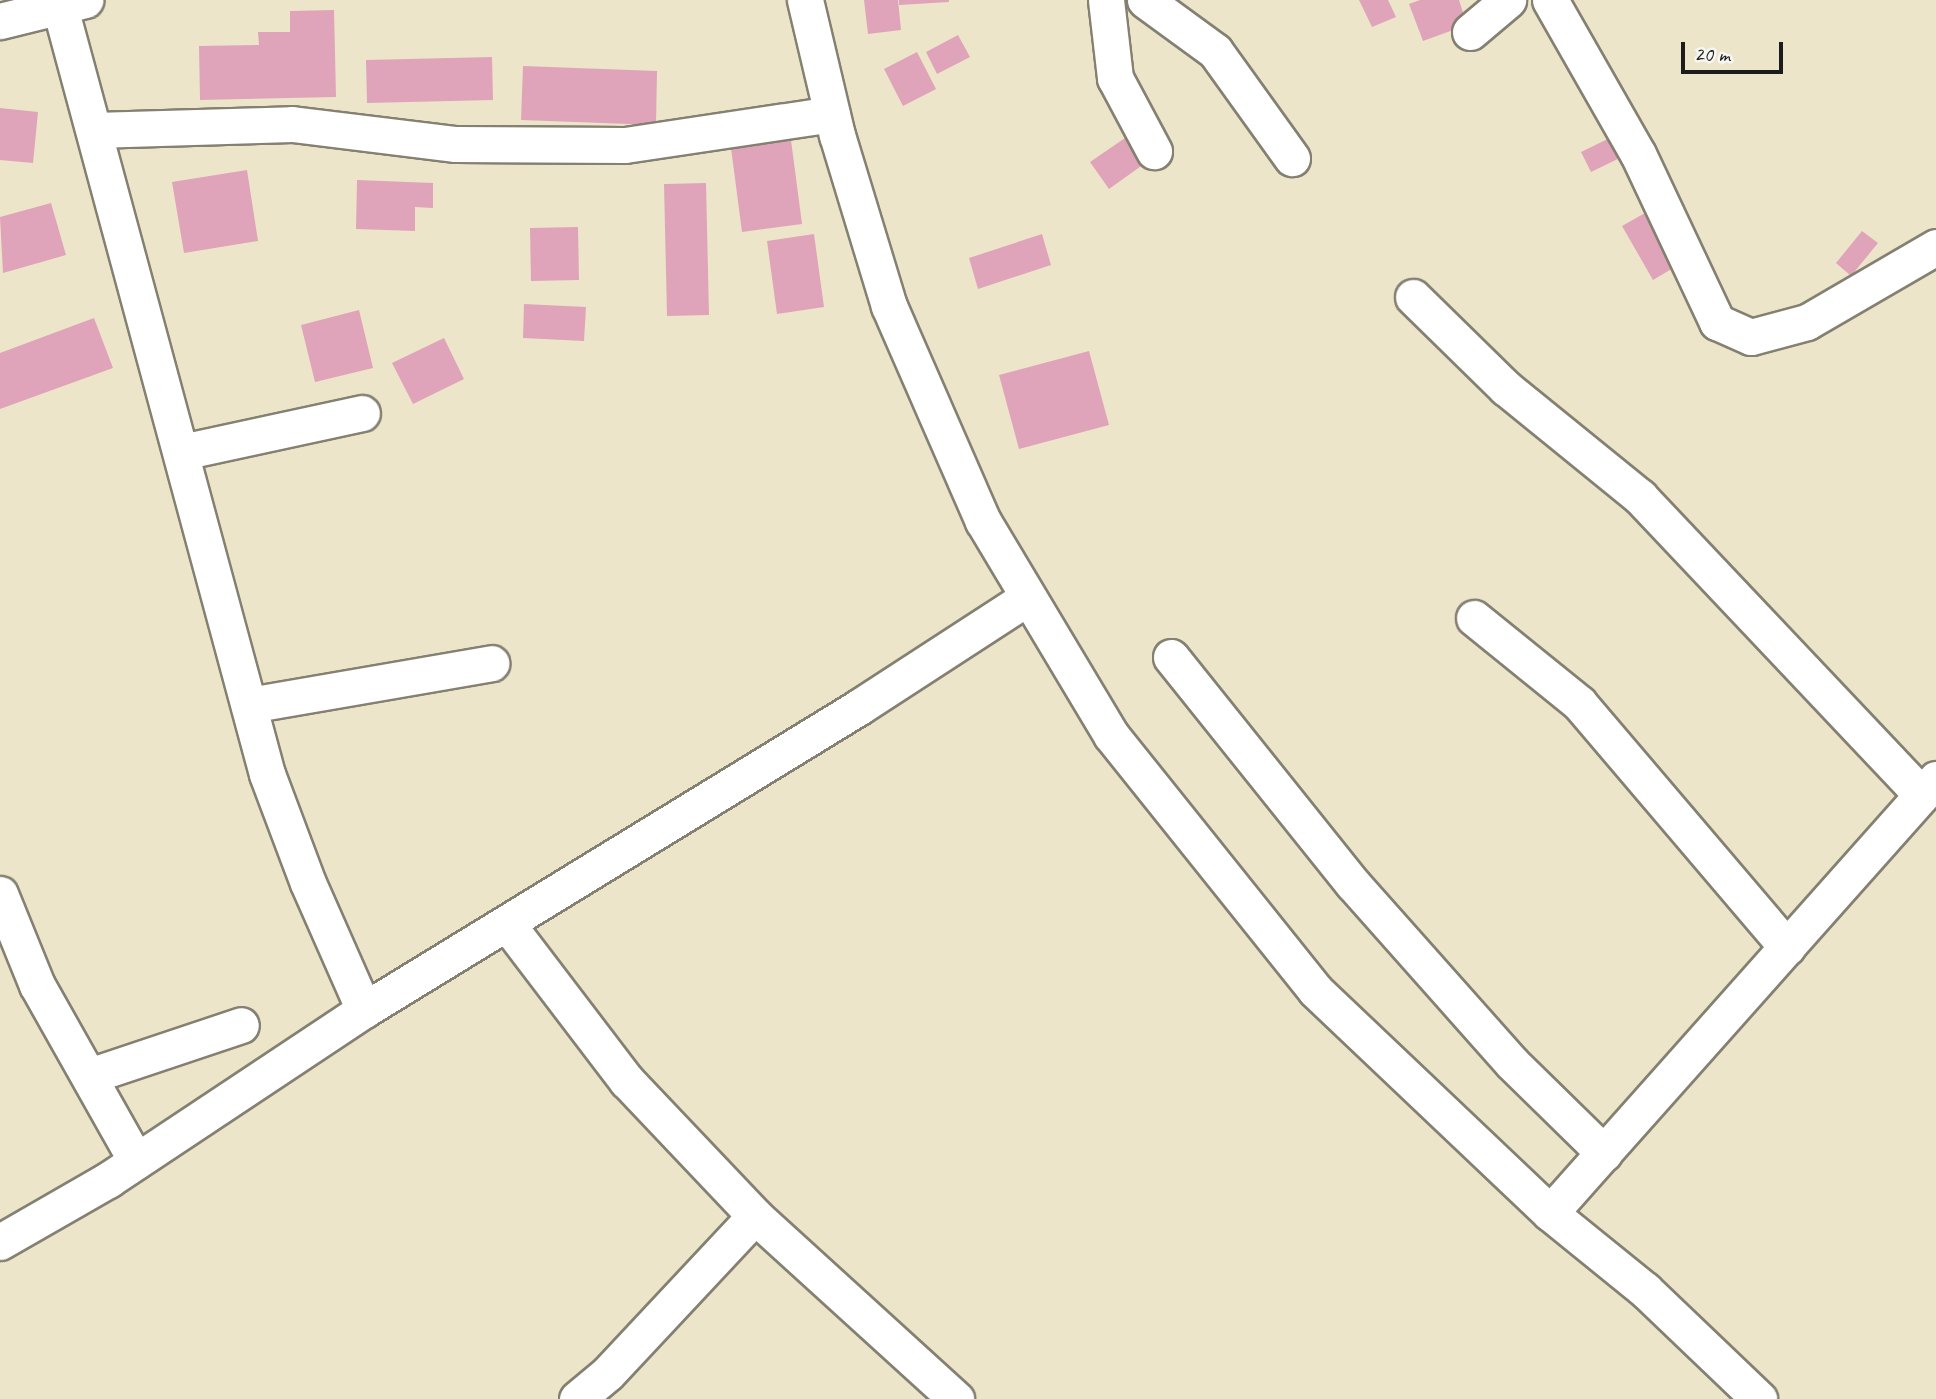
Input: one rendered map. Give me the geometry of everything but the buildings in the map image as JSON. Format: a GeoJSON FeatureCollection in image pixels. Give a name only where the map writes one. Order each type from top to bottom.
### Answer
{"type":"FeatureCollection","features":[{"type":"Feature","properties":{"kind":"street"},"geometry":{"type":"LineString","coordinates":[[805,0],[832,114],[889,306],[983,521],[1111,735],[1315,990],[1550,1213],[1645,1290],[1759,1399]]}},
{"type":"Feature","properties":{"kind":"street"},"geometry":{"type":"LineString","coordinates":[[1106,0],[1115,78],[1154,151]]}},
{"type":"Feature","properties":{"kind":"street"},"geometry":{"type":"LineString","coordinates":[[1145,0],[1215,51],[1292,158]]}},
{"type":"Feature","properties":{"kind":"street"},"geometry":{"type":"LineString","coordinates":[[1470,32],[1508,0]]}},
{"type":"Feature","properties":{"kind":"street"},"geometry":{"type":"LineString","coordinates":[[1550,0],[1638,154],[1717,322],[1751,337],[1807,322],[1936,247]]}},
{"type":"Feature","properties":{"kind":"street"},"geometry":{"type":"LineString","coordinates":[[0,20],[68,3],[94,130],[267,774],[303,871],[364,1010]]}},
{"type":"Feature","properties":{"kind":"street"},"geometry":{"type":"LineString","coordinates":[[94,130],[292,124],[456,144],[625,145],[832,114]]}},
{"type":"Feature","properties":{"kind":"street"},"geometry":{"type":"LineString","coordinates":[[1413,297],[1506,388],[1640,497],[1929,787],[1550,1213]]}},
{"type":"Feature","properties":{"kind":"street"},"geometry":{"type":"LineString","coordinates":[[182,452],[362,413]]}},
{"type":"Feature","properties":{"kind":"street"},"geometry":{"type":"LineString","coordinates":[[0,1242],[136,1161],[364,1010],[508,925],[1027,598]]}},
{"type":"Feature","properties":{"kind":"street"},"geometry":{"type":"LineString","coordinates":[[1474,618],[1579,703],[1787,947]]}},
{"type":"Feature","properties":{"kind":"street"},"geometry":{"type":"LineString","coordinates":[[1171,657],[1387,922],[1512,1063],[1604,1153]]}},
{"type":"Feature","properties":{"kind":"street"},"geometry":{"type":"LineString","coordinates":[[249,705],[491,663]]}},
{"type":"Feature","properties":{"kind":"street"},"geometry":{"type":"LineString","coordinates":[[0,894],[37,985],[136,1161]]}},
{"type":"Feature","properties":{"kind":"street"},"geometry":{"type":"LineString","coordinates":[[508,925],[627,1082],[755,1216],[956,1399]]}},
{"type":"Feature","properties":{"kind":"street"},"geometry":{"type":"LineString","coordinates":[[89,1076],[241,1025]]}},
{"type":"Feature","properties":{"kind":"street"},"geometry":{"type":"LineString","coordinates":[[577,1399],[608,1373],[755,1216]]}}]}
